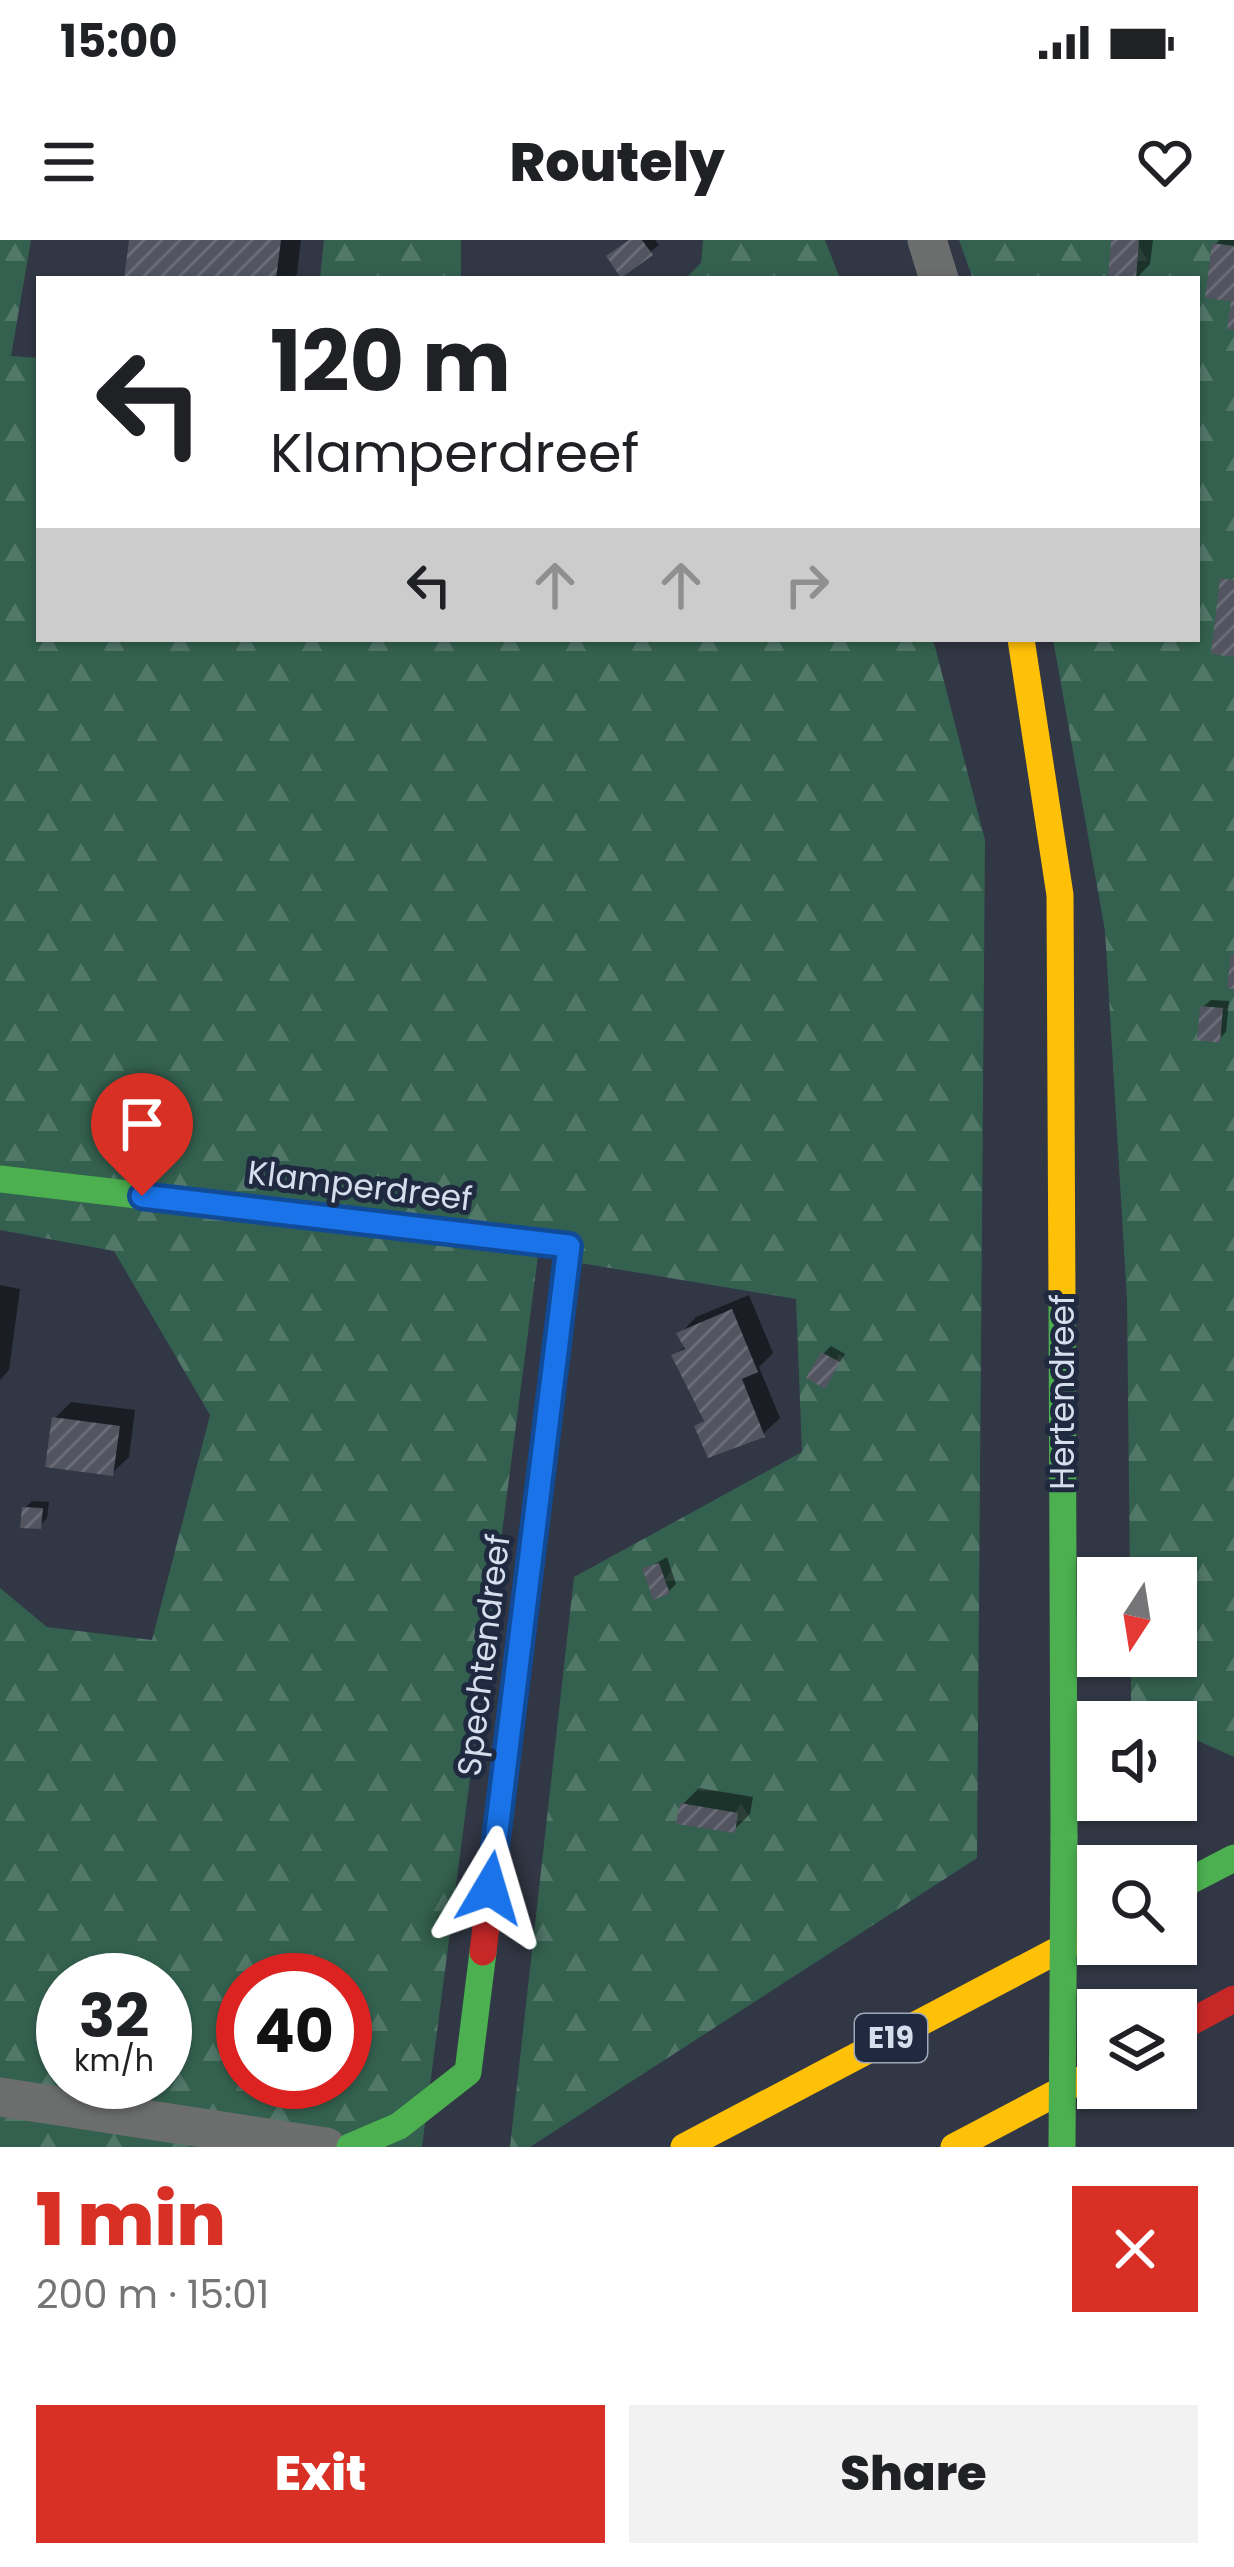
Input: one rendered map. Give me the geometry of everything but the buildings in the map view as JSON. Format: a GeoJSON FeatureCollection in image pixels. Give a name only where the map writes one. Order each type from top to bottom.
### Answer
{"type":"FeatureCollection","features":[{"type":"Feature","properties":{"kind":"main road","name":"Hertendreef"},"geometry":{"type":"LineString","coordinates":[[1022,642],[1060,895],[1062,2147]]}},
{"type":"Feature","properties":{"kind":"main road","name":"Klamperdreef"},"geometry":{"type":"LineString","coordinates":[[0,1179],[569,1246]]}},
{"type":"Feature","properties":{"kind":"main road","name":"Spechtendreef"},"geometry":{"type":"LineString","coordinates":[[350,2147],[399,2126],[468,2072],[569,1246]]}},
{"type":"Feature","properties":{"kind":"main road"},"geometry":{"type":"LineString","coordinates":[[1197,1877],[1234,1858]]}},
{"type":"Feature","properties":{"kind":"main road","name":"E19"},"geometry":{"type":"LineString","coordinates":[[684,2147],[1077,1940]]}},
{"type":"Feature","properties":{"kind":"main road"},"geometry":{"type":"LineString","coordinates":[[1197,2019],[1234,1999]]}},
{"type":"Feature","properties":{"kind":"main road"},"geometry":{"type":"LineString","coordinates":[[954,2147],[1077,2082]]}},
{"type":"Feature","properties":{"kind":"street"},"geometry":{"type":"LineString","coordinates":[[927,240],[938,276]]}},
{"type":"Feature","properties":{"kind":"street"},"geometry":{"type":"LineString","coordinates":[[0,2097],[326,2147]]}},
{"type":"Feature","properties":{"kind":"green space"},"geometry":{"type":"Polygon","coordinates":[[[0,240],[31,240],[11,356],[36,358],[36,642],[934,642],[985,840],[977,1858],[530,2147],[510,2147],[574,1577],[802,1452],[796,1299],[538,1256],[422,2147],[0,2147],[0,1588],[47,1627],[152,1640],[210,1415],[114,1251],[0,1230],[0,240]]]}},
{"type":"Feature","properties":{"kind":"green space"},"geometry":{"type":"Polygon","coordinates":[[[324,240],[461,240],[461,276],[320,276],[324,240]]]}},
{"type":"Feature","properties":{"kind":"green space"},"geometry":{"type":"Polygon","coordinates":[[[703,240],[825,240],[839,276],[688,276],[701,263],[703,240]]]}},
{"type":"Feature","properties":{"kind":"green space"},"geometry":{"type":"Polygon","coordinates":[[[959,240],[1234,240],[1234,1757],[1197,1740],[1197,1701],[1131,1701],[1131,1677],[1197,1677],[1197,1557],[1130,1557],[1127,1300],[1105,931],[1054,642],[1200,642],[1200,276],[972,276],[959,240]]]}},
{"type":"Feature","properties":{"kind":"traffic: fast"},"geometry":{"type":"LineString","coordinates":[[0,1179],[569,1246],[537,1504]]}},
{"type":"Feature","properties":{"kind":"traffic: fast"},"geometry":{"type":"LineString","coordinates":[[1062,1300],[1064,1837]]}},
{"type":"Feature","properties":{"kind":"traffic: fast"},"geometry":{"type":"LineString","coordinates":[[1062,2147],[1064,1837]]}},
{"type":"Feature","properties":{"kind":"traffic: fast"},"geometry":{"type":"LineString","coordinates":[[1197,1877],[1234,1858]]}},
{"type":"Feature","properties":{"kind":"traffic: fast"},"geometry":{"type":"LineString","coordinates":[[350,2147],[399,2126],[468,2072],[483,1952]]}},
{"type":"Feature","properties":{"kind":"traffic: slow"},"geometry":{"type":"LineString","coordinates":[[1021,642],[1060,895],[1062,1300]]}},
{"type":"Feature","properties":{"kind":"traffic: slow"},"geometry":{"type":"LineString","coordinates":[[684,2147],[1077,1940]]}},
{"type":"Feature","properties":{"kind":"traffic: slow"},"geometry":{"type":"LineString","coordinates":[[954,2147],[1077,2082]]}},
{"type":"Feature","properties":{"kind":"traffic: jam"},"geometry":{"type":"LineString","coordinates":[[483,1952],[537,1504]]}},
{"type":"Feature","properties":{"kind":"traffic: jam"},"geometry":{"type":"LineString","coordinates":[[1197,2019],[1234,1999]]}},
{"type":"Feature","properties":{"kind":"route"},"geometry":{"type":"LineString","coordinates":[[142,1196],[569,1246],[490,1888]]}}]}
